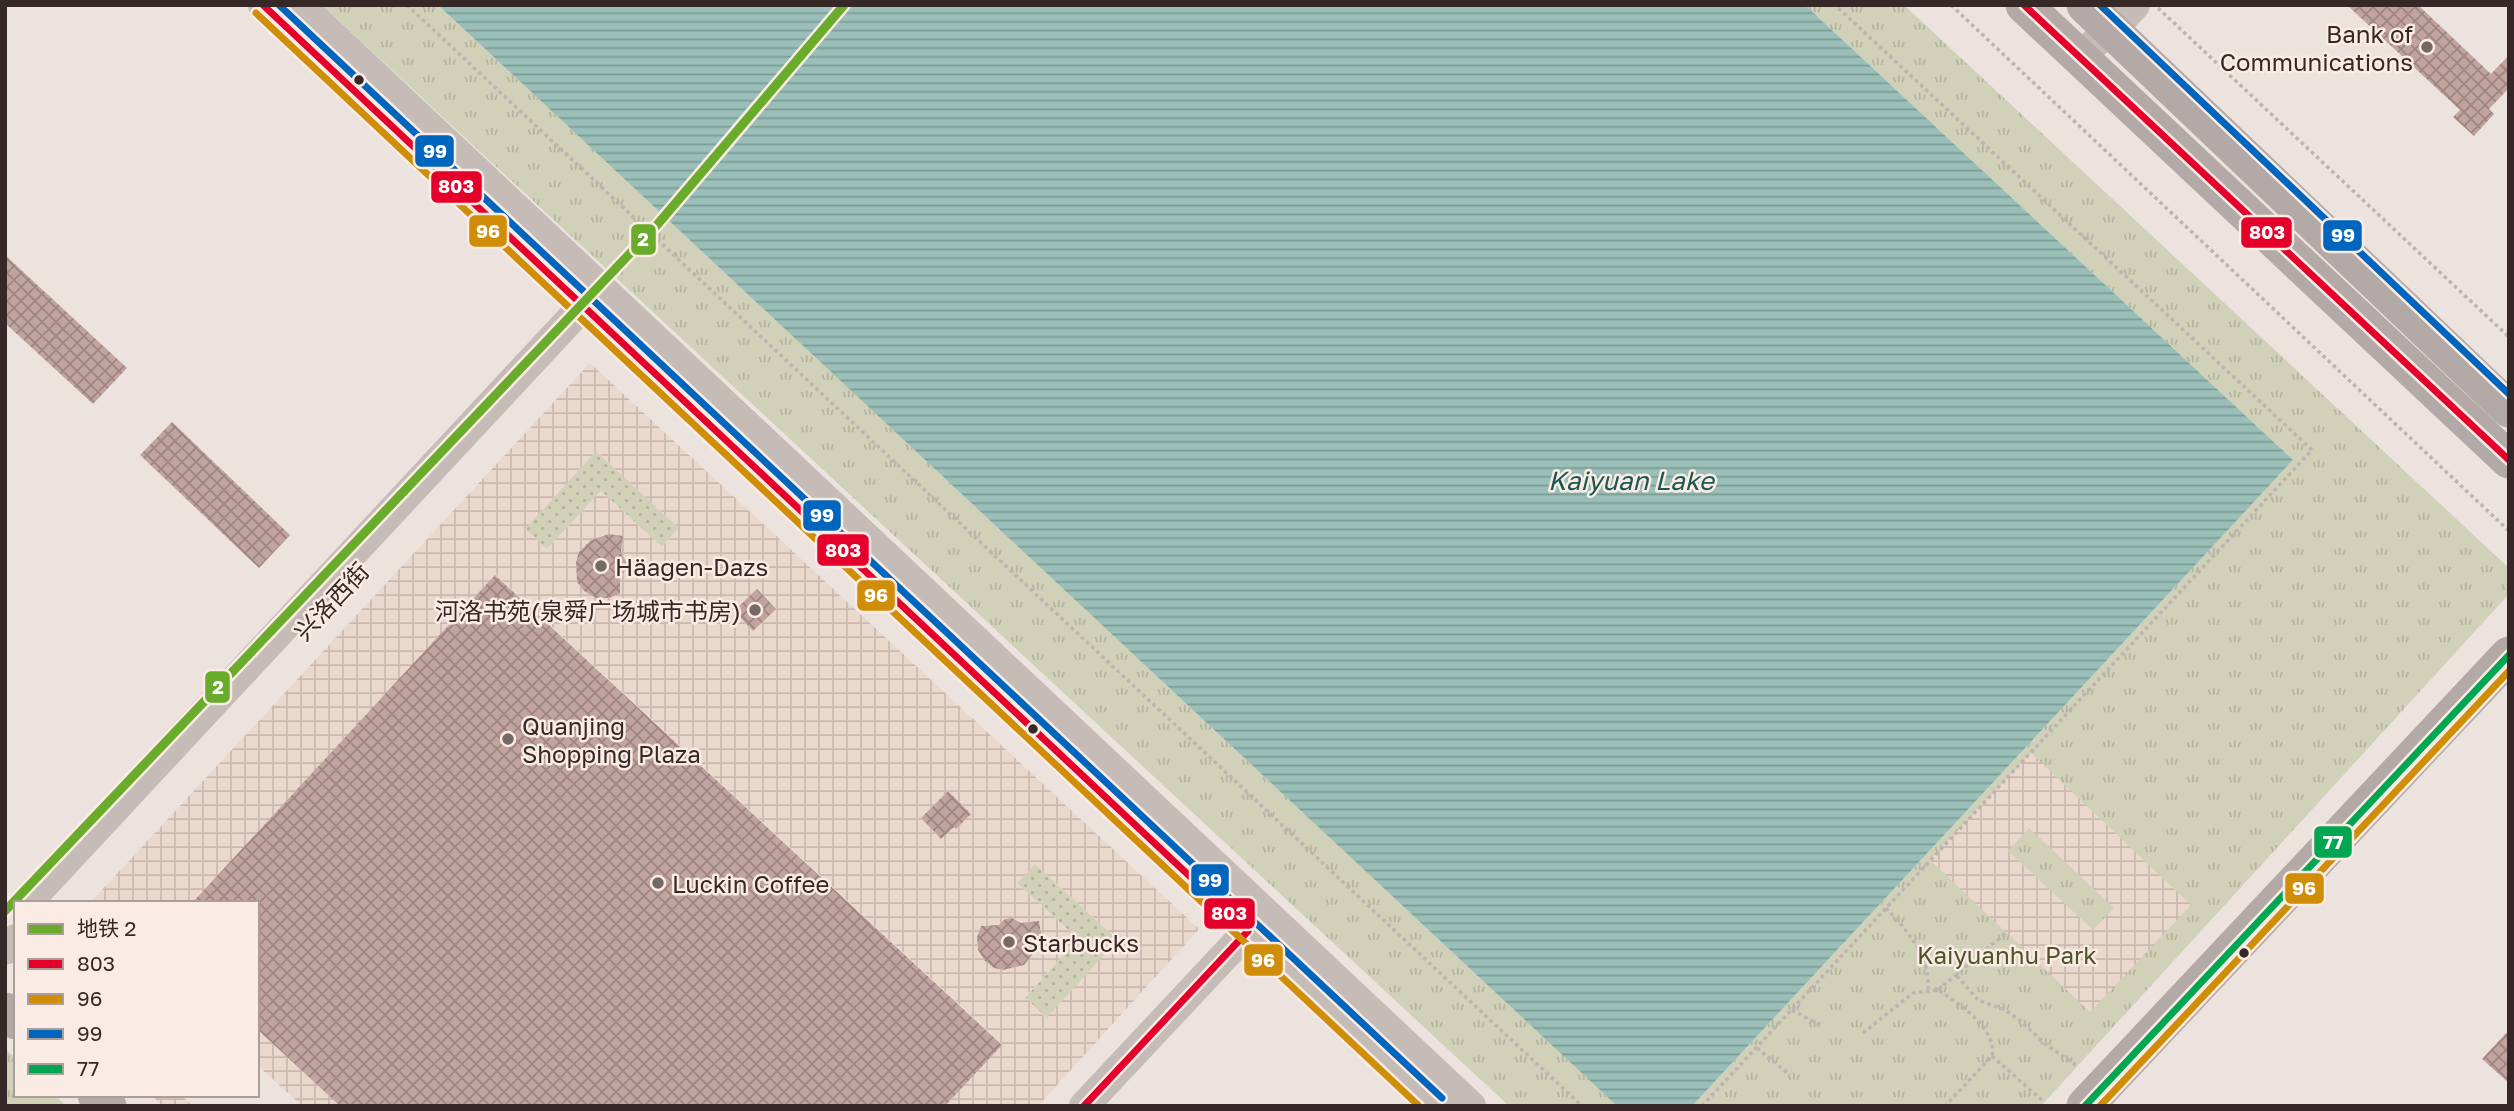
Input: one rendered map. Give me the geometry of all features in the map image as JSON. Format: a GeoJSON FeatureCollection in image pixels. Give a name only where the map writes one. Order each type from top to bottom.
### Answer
{"type":"FeatureCollection","features":[{"type":"Feature","properties":{"kind":"main road"},"geometry":{"type":"LineString","coordinates":[[2024,5],[2509,460]]}},
{"type":"Feature","properties":{"kind":"main road"},"geometry":{"type":"LineString","coordinates":[[2110,13],[2509,409]]}},
{"type":"Feature","properties":{"kind":"main road"},"geometry":{"type":"LineString","coordinates":[[2085,1106],[2509,655]]}},
{"type":"Feature","properties":{"kind":"main road"},"geometry":{"type":"LineString","coordinates":[[2111,1106],[2509,682]]}},
{"type":"Feature","properties":{"kind":"street"},"geometry":{"type":"LineString","coordinates":[[263,5],[597,303]]}},
{"type":"Feature","properties":{"kind":"street"},"geometry":{"type":"LineString","coordinates":[[300,5],[597,303],[1259,931],[1435,1106]]}},
{"type":"Feature","properties":{"kind":"street"},"geometry":{"type":"LineString","coordinates":[[2078,56],[2110,13]]}},
{"type":"Feature","properties":{"kind":"street","name":"兴洛西街"},"geometry":{"type":"LineString","coordinates":[[29,901],[597,303]]}},
{"type":"Feature","properties":{"kind":"street","name":"兴洛西街"},"geometry":{"type":"LineString","coordinates":[[52,901],[597,303]]}},
{"type":"Feature","properties":{"kind":"street"},"geometry":{"type":"LineString","coordinates":[[1084,1106],[1259,931]]}},
{"type":"Feature","properties":{"kind":"street"},"geometry":{"type":"LineString","coordinates":[[1108,1106],[1259,931]]}},
{"type":"Feature","properties":{"kind":"street"},"geometry":{"type":"LineString","coordinates":[[1259,931],[1471,1106]]}},
{"type":"Feature","properties":{"kind":"path"},"geometry":{"type":"LineString","coordinates":[[407,5],[1582,1106]]}},
{"type":"Feature","properties":{"kind":"path"},"geometry":{"type":"LineString","coordinates":[[1702,1106],[2312,450],[1835,5]]}},
{"type":"Feature","properties":{"kind":"path"},"geometry":{"type":"LineString","coordinates":[[1951,5],[2509,531]]}},
{"type":"Feature","properties":{"kind":"path"},"geometry":{"type":"LineString","coordinates":[[2155,5],[2509,337]]}},
{"type":"Feature","properties":{"kind":"path"},"geometry":{"type":"LineString","coordinates":[[1886,908],[1916,944],[1930,975],[1928,991]]}},
{"type":"Feature","properties":{"kind":"path"},"geometry":{"type":"LineString","coordinates":[[1863,1032],[1913,993],[1938,990],[2006,933]]}},
{"type":"Feature","properties":{"kind":"path"},"geometry":{"type":"LineString","coordinates":[[1957,976],[1978,1000],[2005,1010],[2044,1043],[2077,1066]]}},
{"type":"Feature","properties":{"kind":"path"},"geometry":{"type":"LineString","coordinates":[[1938,990],[1957,1002],[1990,1034],[1993,1050],[1992,1056],[1945,1106]]}},
{"type":"Feature","properties":{"kind":"path"},"geometry":{"type":"LineString","coordinates":[[1791,1009],[1821,1026]]}},
{"type":"Feature","properties":{"kind":"path"},"geometry":{"type":"LineString","coordinates":[[1756,1047],[1790,1076]]}},
{"type":"Feature","properties":{"kind":"path"},"geometry":{"type":"LineString","coordinates":[[1992,1056],[2044,1102]]}},
{"type":"Feature","properties":{"kind":"green space"},"geometry":{"type":"Polygon","coordinates":[[[322,5],[438,5],[1617,1106],[1509,1106],[322,5]]]}},
{"type":"Feature","properties":{"kind":"green space","name":"Kaiyuanhu Park"},"geometry":{"type":"Polygon","coordinates":[[[1805,5],[1904,5],[2509,568],[2509,594],[2041,1106],[1692,1106],[2293,460],[1805,5]]]}},
{"type":"Feature","properties":{"kind":"green space"},"geometry":{"type":"Polygon","coordinates":[[[596,451],[679,528],[662,547],[601,491],[547,549],[525,529],[596,451]]]}},
{"type":"Feature","properties":{"kind":"green space"},"geometry":{"type":"Polygon","coordinates":[[[1035,864],[1118,940],[1047,1018],[1025,998],[1078,939],[1017,883],[1035,864]]]}},
{"type":"Feature","properties":{"kind":"green space"},"geometry":{"type":"Polygon","coordinates":[[[5,1049],[14,1056],[14,1097],[57,1097],[66,1106],[5,1106],[5,1049]]]}},
{"type":"Feature","properties":{"kind":"shaded area"},"geometry":{"type":"Polygon","coordinates":[[[590,363],[1199,929],[1038,1106],[945,1106],[1002,1044],[496,575],[194,901],[92,901],[590,363]],[[596,451],[525,529],[547,549],[601,491],[662,547],[679,528],[596,451]],[[609,534],[591,540],[579,552],[576,562],[577,582],[584,591],[596,598],[620,594],[616,582],[627,563],[618,551],[622,548],[622,536],[609,534]],[[757,590],[734,611],[753,631],[776,609],[757,590]],[[948,791],[921,818],[941,839],[971,814],[948,791]],[[1035,864],[1017,883],[1078,939],[1025,997],[1046,1018],[1118,940],[1035,864]],[[1005,919],[997,929],[994,929],[993,925],[981,926],[977,938],[978,950],[985,961],[994,968],[1003,970],[1024,965],[1039,946],[1041,934],[1039,921],[1024,926],[1019,920],[1005,919]]]}},
{"type":"Feature","properties":{"kind":"shaded area"},"geometry":{"type":"Polygon","coordinates":[[[2031,753],[2191,905],[2090,1012],[1930,860],[2031,753]],[[2029,828],[2008,851],[2093,930],[2114,908],[2029,828]]]}},
{"type":"Feature","properties":{"kind":"shaded area"},"geometry":{"type":"Polygon","coordinates":[[[259,1031],[340,1106],[302,1106],[259,1067],[259,1031]]]}},
{"type":"Feature","properties":{"kind":"shaded area"},"geometry":{"type":"Polygon","coordinates":[[[153,1097],[183,1097],[193,1106],[163,1106],[153,1097]]]}},
{"type":"Feature","properties":{"kind":"water","name":"Kaiyuan Lake"},"geometry":{"type":"Polygon","coordinates":[[[438,5],[1805,5],[2293,460],[1692,1106],[1617,1106],[438,5]]]}},
{"type":"Feature","properties":{"kind":"building","name":"Bank of Communications"},"geometry":{"type":"Polygon","coordinates":[[[2347,5],[2418,5],[2491,74],[2509,55],[2509,88],[2489,109],[2494,114],[2474,136],[2453,117],[2460,110],[2347,5]]]}},
{"type":"Feature","properties":{"kind":"building"},"geometry":{"type":"Polygon","coordinates":[[[5,255],[127,368],[93,404],[5,323],[5,255]]]}},
{"type":"Feature","properties":{"kind":"building"},"geometry":{"type":"Polygon","coordinates":[[[172,422],[290,535],[259,568],[140,455],[172,422]]]}},
{"type":"Feature","properties":{"kind":"building","name":"Häagen-Dazs"},"geometry":{"type":"Polygon","coordinates":[[[609,534],[623,536],[621,553],[627,563],[626,570],[620,576],[620,594],[596,598],[584,591],[577,582],[576,562],[579,552],[591,540],[609,534]]]}},
{"type":"Feature","properties":{"kind":"building","name":"Quanjing Shopping Plaza"},"geometry":{"type":"Polygon","coordinates":[[[495,575],[1002,1045],[945,1106],[340,1106],[259,1031],[259,901],[194,901],[495,575]]]}},
{"type":"Feature","properties":{"kind":"building","name":"河洛书苑(泉舜广场城市书房)"},"geometry":{"type":"Polygon","coordinates":[[[757,589],[776,609],[753,631],[734,611],[757,589]]]}},
{"type":"Feature","properties":{"kind":"building"},"geometry":{"type":"Polygon","coordinates":[[[948,791],[971,814],[941,839],[921,818],[948,791]]]}},
{"type":"Feature","properties":{"kind":"building","name":"Starbucks"},"geometry":{"type":"Polygon","coordinates":[[[1012,918],[1021,923],[1039,921],[1039,946],[1024,965],[1003,970],[994,968],[978,950],[977,937],[981,926],[999,925],[1005,919],[1012,918]]]}},
{"type":"Feature","properties":{"kind":"building"},"geometry":{"type":"Polygon","coordinates":[[[2509,1030],[2509,1083],[2482,1059],[2509,1030]]]}},
{"type":"Feature","properties":{"kind":"metro line","name":"2"},"geometry":{"type":"LineString","coordinates":[[15,901],[657,225],[844,5]]}},
{"type":"Feature","properties":{"kind":"metro line","name":"2"},"geometry":{"type":"LineString","coordinates":[[5,911],[14,902]]}},
{"type":"Feature","properties":{"kind":"transit line","name":"803"},"geometry":{"type":"LineString","coordinates":[[263,5],[1248,931],[1084,1106]]}},
{"type":"Feature","properties":{"kind":"transit line","name":"99"},"geometry":{"type":"LineString","coordinates":[[279,5],[1442,1098]]}},
{"type":"Feature","properties":{"kind":"transit line","name":"803"},"geometry":{"type":"LineString","coordinates":[[2024,5],[2509,460]]}},
{"type":"Feature","properties":{"kind":"transit line","name":"99"},"geometry":{"type":"LineString","coordinates":[[2100,5],[2509,394]]}},
{"type":"Feature","properties":{"kind":"transit line","name":"96"},"geometry":{"type":"LineString","coordinates":[[256,13],[1419,1106]]}},
{"type":"Feature","properties":{"kind":"transit line","name":"77"},"geometry":{"type":"LineString","coordinates":[[2085,1106],[2509,655]]}},
{"type":"Feature","properties":{"kind":"transit line","name":"96"},"geometry":{"type":"LineString","coordinates":[[2100,1106],[2509,671]]}},
{"type":"Feature","properties":{"kind":"place","name":"Bank of Communications"},"geometry":{"type":"Point","coordinates":[2427,47]}},
{"type":"Feature","properties":{"kind":"place","name":"Häagen-Dazs"},"geometry":{"type":"Point","coordinates":[601,566]}},
{"type":"Feature","properties":{"kind":"place","name":"河洛书苑(泉舜广场城市书房)"},"geometry":{"type":"Point","coordinates":[755,610]}},
{"type":"Feature","properties":{"kind":"place","name":"Quanjing Shopping Plaza"},"geometry":{"type":"Point","coordinates":[508,739]}},
{"type":"Feature","properties":{"kind":"place","name":"Luckin Coffee"},"geometry":{"type":"Point","coordinates":[658,883]}},
{"type":"Feature","properties":{"kind":"place","name":"Starbucks"},"geometry":{"type":"Point","coordinates":[1009,942]}}]}
